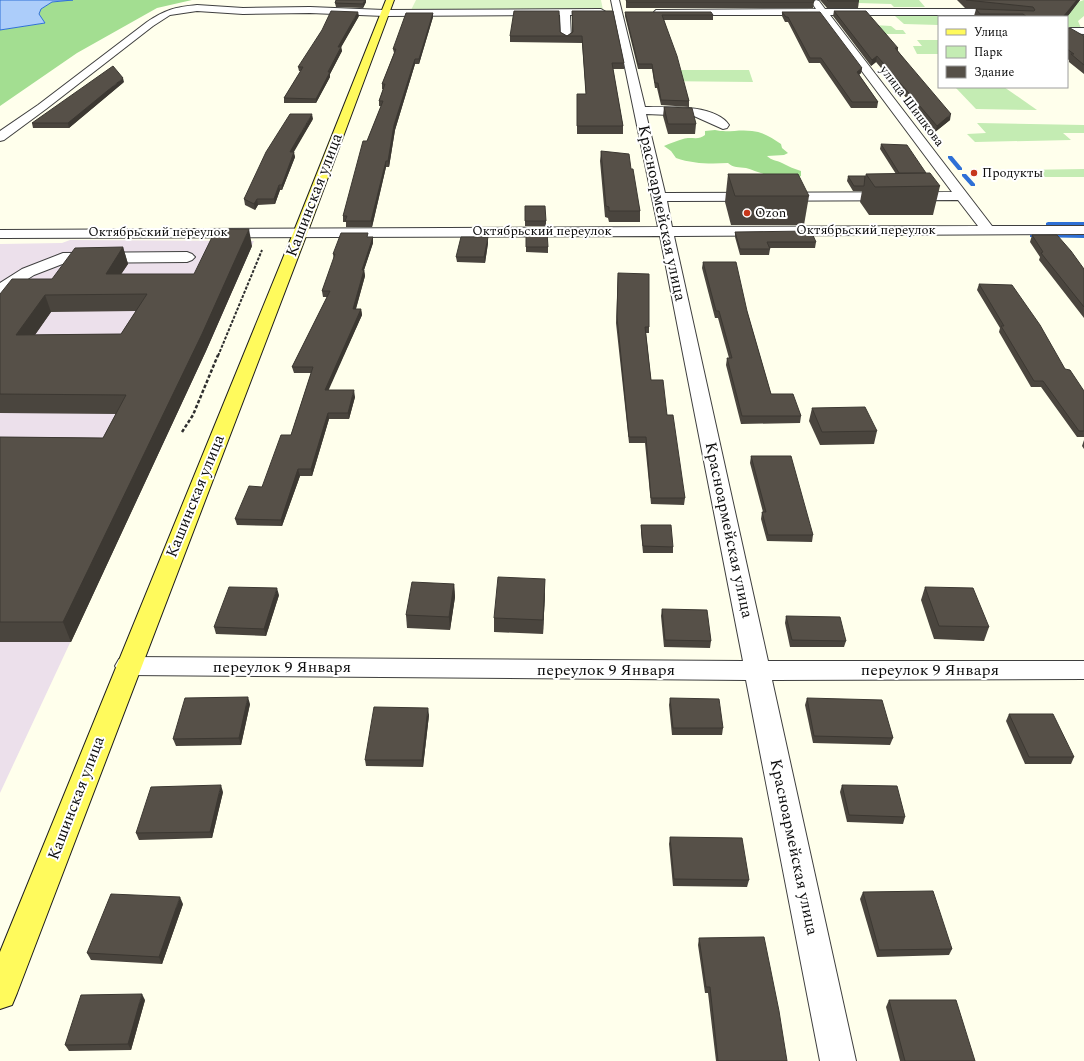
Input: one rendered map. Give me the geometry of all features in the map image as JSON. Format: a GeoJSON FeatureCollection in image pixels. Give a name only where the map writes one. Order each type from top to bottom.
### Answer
{"type":"FeatureCollection","features":[{"type":"Feature","properties":{"kind":"main road","name":"Кашинская улица"},"geometry":{"type":"LineString","coordinates":[[0,993],[390,0]]}},
{"type":"Feature","properties":{"kind":"street","name":"улица Шишкова"},"geometry":{"type":"LineString","coordinates":[[814,0],[988,230]]}},
{"type":"Feature","properties":{"kind":"street"},"geometry":{"type":"LineString","coordinates":[[0,137],[156,20],[167,13],[183,9],[262,11],[310,10],[384,13],[565,12],[619,8]]}},
{"type":"Feature","properties":{"kind":"street","name":"Красноармейская улица"},"geometry":{"type":"LineString","coordinates":[[619,8],[838,1061]]}},
{"type":"Feature","properties":{"kind":"street"},"geometry":{"type":"LineString","coordinates":[[649,12],[974,12],[1014,9],[1024,16]]}},
{"type":"Feature","properties":{"kind":"street"},"geometry":{"type":"LineString","coordinates":[[565,12],[566,38]]}},
{"type":"Feature","properties":{"kind":"street"},"geometry":{"type":"LineString","coordinates":[[1069,30],[1084,31]]}},
{"type":"Feature","properties":{"kind":"street"},"geometry":{"type":"LineString","coordinates":[[1069,30],[1084,40]]}},
{"type":"Feature","properties":{"kind":"street"},"geometry":{"type":"LineString","coordinates":[[640,110],[696,113],[716,119],[723,125]]}},
{"type":"Feature","properties":{"kind":"street"},"geometry":{"type":"LineString","coordinates":[[659,197],[963,196]]}},
{"type":"Feature","properties":{"kind":"street","name":"Октябрьский переулок"},"geometry":{"type":"LineString","coordinates":[[0,234],[666,230],[1084,230]]}},
{"type":"Feature","properties":{"kind":"street"},"geometry":{"type":"LineString","coordinates":[[0,290],[28,272],[63,258],[187,257]]}},
{"type":"Feature","properties":{"kind":"street","name":"переулок 9 Января"},"geometry":{"type":"LineString","coordinates":[[128,666],[758,671],[1084,670]]}},
{"type":"Feature","properties":{"kind":"path"},"geometry":{"type":"LineString","coordinates":[[182,432],[193,415],[270,232]]}},
{"type":"Feature","properties":{"kind":"shaded area"},"geometry":{"type":"Polygon","coordinates":[[[70,240],[254,241],[206,351],[0,793],[0,244],[62,243],[70,240]]]}},
{"type":"Feature","properties":{"kind":"green space"},"geometry":{"type":"Polygon","coordinates":[[[73,0],[192,0],[157,8],[77,53],[0,106],[0,30],[45,23],[39,14],[41,9],[52,2],[73,0]]]}},
{"type":"Feature","properties":{"kind":"green space"},"geometry":{"type":"Polygon","coordinates":[[[416,0],[601,0],[603,10],[411,10],[416,0]]]}},
{"type":"Feature","properties":{"kind":"green space"},"geometry":{"type":"Polygon","coordinates":[[[855,0],[919,0],[925,7],[894,7],[891,4],[858,3],[855,0]]]}},
{"type":"Feature","properties":{"kind":"green space"},"geometry":{"type":"Polygon","coordinates":[[[1084,0],[1084,16],[1078,21],[1081,28],[1068,27],[1068,16],[1036,16],[1084,0]]]}},
{"type":"Feature","properties":{"kind":"green space"},"geometry":{"type":"Polygon","coordinates":[[[895,16],[938,16],[938,25],[904,24],[895,16]]]}},
{"type":"Feature","properties":{"kind":"green space"},"geometry":{"type":"Polygon","coordinates":[[[873,25],[891,26],[896,30],[903,30],[906,34],[880,34],[873,25]]]}},
{"type":"Feature","properties":{"kind":"green space"},"geometry":{"type":"Polygon","coordinates":[[[917,40],[938,40],[938,54],[917,54],[913,46],[922,46],[917,40]]]}},
{"type":"Feature","properties":{"kind":"green space"},"geometry":{"type":"Polygon","coordinates":[[[654,70],[749,70],[753,82],[656,81],[654,70]]]}},
{"type":"Feature","properties":{"kind":"green space"},"geometry":{"type":"Polygon","coordinates":[[[956,88],[1005,88],[1037,110],[976,109],[956,88]]]}},
{"type":"Feature","properties":{"kind":"green space"},"geometry":{"type":"Polygon","coordinates":[[[977,123],[1084,125],[1084,133],[1063,133],[1071,140],[975,142],[967,134],[986,133],[977,123]]]}},
{"type":"Feature","properties":{"kind":"green space"},"geometry":{"type":"Polygon","coordinates":[[[705,131],[752,131],[767,136],[781,144],[782,148],[788,153],[784,155],[767,156],[772,160],[801,171],[801,176],[788,179],[766,175],[746,168],[734,167],[728,163],[689,161],[676,158],[671,151],[664,146],[686,138],[700,138],[705,135],[705,131]]]}},
{"type":"Feature","properties":{"kind":"green space"},"geometry":{"type":"Polygon","coordinates":[[[1084,169],[1084,177],[1027,177],[1022,170],[1084,169]]]}},
{"type":"Feature","properties":{"kind":"water"},"geometry":{"type":"Polygon","coordinates":[[[0,0],[73,0],[52,2],[41,9],[39,14],[45,23],[0,30],[0,0]]]}},
{"type":"Feature","properties":{"kind":"building"},"geometry":{"type":"Polygon","coordinates":[[[336,0],[365,0],[363,4],[335,3],[336,0]]]}},
{"type":"Feature","properties":{"kind":"building"},"geometry":{"type":"Polygon","coordinates":[[[626,0],[813,0],[814,2],[627,2],[626,0]]]}},
{"type":"Feature","properties":{"kind":"building"},"geometry":{"type":"Polygon","coordinates":[[[827,0],[858,0],[859,1],[828,1],[827,0]]]}},
{"type":"Feature","properties":{"kind":"building"},"geometry":{"type":"Polygon","coordinates":[[[966,0],[1077,0],[1064,16],[980,14],[976,9],[1034,11],[1035,10],[1033,7],[966,0]]]}},
{"type":"Feature","properties":{"kind":"building"},"geometry":{"type":"Polygon","coordinates":[[[331,11],[358,12],[338,47],[341,47],[316,99],[284,98],[303,67],[298,67],[322,30],[331,11]]]}},
{"type":"Feature","properties":{"kind":"building"},"geometry":{"type":"Polygon","coordinates":[[[514,11],[559,11],[560,32],[567,36],[510,36],[514,11]]]}},
{"type":"Feature","properties":{"kind":"building"},"geometry":{"type":"Polygon","coordinates":[[[572,11],[613,11],[624,63],[612,63],[623,126],[577,126],[577,94],[586,94],[582,36],[567,36],[573,32],[572,11]]]}},
{"type":"Feature","properties":{"kind":"building"},"geometry":{"type":"Polygon","coordinates":[[[834,11],[866,11],[951,114],[937,126],[877,56],[872,60],[834,11]]]}},
{"type":"Feature","properties":{"kind":"building"},"geometry":{"type":"Polygon","coordinates":[[[625,12],[711,12],[713,15],[662,15],[677,56],[689,101],[661,100],[658,83],[655,83],[652,64],[638,64],[625,12]]]}},
{"type":"Feature","properties":{"kind":"building"},"geometry":{"type":"Polygon","coordinates":[[[782,12],[820,12],[862,68],[857,72],[878,102],[852,102],[821,58],[810,58],[788,17],[786,17],[782,12]]]}},
{"type":"Feature","properties":{"kind":"building"},"geometry":{"type":"Polygon","coordinates":[[[406,13],[433,13],[419,59],[415,59],[394,125],[388,161],[386,161],[371,221],[345,221],[347,216],[343,216],[363,141],[367,141],[383,101],[379,101],[385,84],[382,84],[396,49],[393,49],[406,13]]]}},
{"type":"Feature","properties":{"kind":"building"},"geometry":{"type":"Polygon","coordinates":[[[1068,28],[1084,36],[1084,65],[1071,54],[1074,54],[1068,50],[1068,28]]]}},
{"type":"Feature","properties":{"kind":"building"},"geometry":{"type":"Polygon","coordinates":[[[113,66],[123,78],[68,123],[32,123],[113,66]]]}},
{"type":"Feature","properties":{"kind":"building"},"geometry":{"type":"Polygon","coordinates":[[[664,107],[692,108],[696,124],[668,124],[664,107]]]}},
{"type":"Feature","properties":{"kind":"building"},"geometry":{"type":"Polygon","coordinates":[[[290,114],[312,114],[290,152],[294,152],[282,185],[279,185],[274,199],[257,199],[254,204],[244,199],[266,152],[290,114]]]}},
{"type":"Feature","properties":{"kind":"building"},"geometry":{"type":"Polygon","coordinates":[[[881,144],[907,145],[926,173],[899,173],[881,144]]]}},
{"type":"Feature","properties":{"kind":"building"},"geometry":{"type":"Polygon","coordinates":[[[601,151],[629,154],[640,211],[609,211],[609,207],[606,206],[601,151]]]}},
{"type":"Feature","properties":{"kind":"building"},"geometry":{"type":"Polygon","coordinates":[[[930,173],[940,186],[875,187],[866,174],[930,173]]]}},
{"type":"Feature","properties":{"kind":"building"},"geometry":{"type":"Polygon","coordinates":[[[728,174],[798,174],[809,196],[735,196],[728,174]]]}},
{"type":"Feature","properties":{"kind":"building"},"geometry":{"type":"Polygon","coordinates":[[[848,176],[865,176],[864,186],[854,186],[848,176]]]}},
{"type":"Feature","properties":{"kind":"building"},"geometry":{"type":"Polygon","coordinates":[[[525,206],[545,206],[546,221],[525,221],[525,206]]]}},
{"type":"Feature","properties":{"kind":"building"},"geometry":{"type":"Polygon","coordinates":[[[216,229],[249,229],[202,334],[63,622],[0,622],[0,437],[103,438],[126,395],[0,394],[0,294],[12,279],[52,279],[75,248],[123,247],[106,274],[194,274],[216,229]],[[147,294],[45,295],[16,335],[121,334],[147,294]]]}},
{"type":"Feature","properties":{"kind":"building"},"geometry":{"type":"Polygon","coordinates":[[[811,231],[816,242],[767,242],[770,249],[740,249],[735,232],[811,231]]]}},
{"type":"Feature","properties":{"kind":"building"},"geometry":{"type":"Polygon","coordinates":[[[526,232],[547,232],[548,247],[526,247],[526,232]]]}},
{"type":"Feature","properties":{"kind":"building"},"geometry":{"type":"Polygon","coordinates":[[[341,233],[368,233],[367,237],[373,237],[362,270],[364,270],[353,309],[361,309],[325,390],[354,390],[348,413],[328,413],[311,469],[298,469],[281,520],[235,519],[249,486],[262,487],[281,435],[291,435],[313,367],[292,367],[330,291],[322,291],[341,233]]]}},
{"type":"Feature","properties":{"kind":"building"},"geometry":{"type":"Polygon","coordinates":[[[1032,235],[1057,235],[1084,269],[1084,307],[1041,253],[1043,252],[1032,235]]]}},
{"type":"Feature","properties":{"kind":"building"},"geometry":{"type":"Polygon","coordinates":[[[461,237],[488,237],[484,257],[456,257],[461,237]]]}},
{"type":"Feature","properties":{"kind":"building"},"geometry":{"type":"Polygon","coordinates":[[[703,262],[736,262],[747,311],[771,394],[793,394],[801,416],[742,416],[727,358],[732,358],[719,311],[716,311],[703,262]]]}},
{"type":"Feature","properties":{"kind":"building"},"geometry":{"type":"Polygon","coordinates":[[[618,273],[649,274],[649,327],[645,327],[651,380],[663,380],[667,415],[673,415],[685,498],[651,498],[646,437],[629,437],[617,317],[618,273]]]}},
{"type":"Feature","properties":{"kind":"building"},"geometry":{"type":"Polygon","coordinates":[[[979,284],[1012,285],[1040,325],[1065,369],[1070,370],[1084,391],[1084,431],[1079,431],[1043,381],[1034,381],[1001,326],[1004,326],[979,284]]]}},
{"type":"Feature","properties":{"kind":"building"},"geometry":{"type":"Polygon","coordinates":[[[865,407],[877,431],[822,432],[812,408],[865,407]]]}},
{"type":"Feature","properties":{"kind":"building"},"geometry":{"type":"Polygon","coordinates":[[[751,456],[791,456],[813,535],[768,535],[762,512],[766,512],[751,456]]]}},
{"type":"Feature","properties":{"kind":"building"},"geometry":{"type":"Polygon","coordinates":[[[641,525],[671,525],[673,547],[643,546],[641,525]]]}},
{"type":"Feature","properties":{"kind":"building"},"geometry":{"type":"Polygon","coordinates":[[[498,577],[545,579],[543,620],[494,618],[498,577]]]}},
{"type":"Feature","properties":{"kind":"building"},"geometry":{"type":"Polygon","coordinates":[[[412,582],[454,584],[449,617],[406,615],[412,582]]]}},
{"type":"Feature","properties":{"kind":"building"},"geometry":{"type":"Polygon","coordinates":[[[229,587],[277,588],[264,629],[214,627],[229,587]]]}},
{"type":"Feature","properties":{"kind":"building"},"geometry":{"type":"Polygon","coordinates":[[[925,587],[973,588],[989,627],[939,626],[925,587]]]}},
{"type":"Feature","properties":{"kind":"building"},"geometry":{"type":"Polygon","coordinates":[[[662,609],[707,610],[711,641],[665,640],[662,609]]]}},
{"type":"Feature","properties":{"kind":"building"},"geometry":{"type":"Polygon","coordinates":[[[786,616],[840,617],[846,641],[792,640],[786,616]]]}},
{"type":"Feature","properties":{"kind":"building"},"geometry":{"type":"Polygon","coordinates":[[[248,697],[239,738],[173,739],[185,698],[248,697]]]}},
{"type":"Feature","properties":{"kind":"building"},"geometry":{"type":"Polygon","coordinates":[[[670,698],[719,699],[723,728],[673,728],[670,698]]]}},
{"type":"Feature","properties":{"kind":"building"},"geometry":{"type":"Polygon","coordinates":[[[807,698],[882,700],[893,738],[814,736],[807,698]]]}},
{"type":"Feature","properties":{"kind":"building"},"geometry":{"type":"Polygon","coordinates":[[[374,707],[428,708],[422,760],[365,760],[374,707]]]}},
{"type":"Feature","properties":{"kind":"building"},"geometry":{"type":"Polygon","coordinates":[[[1009,714],[1053,714],[1074,757],[1029,757],[1009,714]]]}},
{"type":"Feature","properties":{"kind":"building"},"geometry":{"type":"Polygon","coordinates":[[[221,785],[210,832],[136,833],[151,787],[221,785]]]}},
{"type":"Feature","properties":{"kind":"building"},"geometry":{"type":"Polygon","coordinates":[[[842,785],[897,786],[905,817],[849,815],[842,785]]]}},
{"type":"Feature","properties":{"kind":"building"},"geometry":{"type":"Polygon","coordinates":[[[670,837],[742,838],[749,880],[674,879],[670,837]]]}},
{"type":"Feature","properties":{"kind":"building"},"geometry":{"type":"Polygon","coordinates":[[[933,891],[952,949],[879,950],[863,892],[933,891]]]}},
{"type":"Feature","properties":{"kind":"building"},"geometry":{"type":"Polygon","coordinates":[[[111,894],[180,897],[159,957],[87,953],[111,894]]]}},
{"type":"Feature","properties":{"kind":"building"},"geometry":{"type":"Polygon","coordinates":[[[764,937],[779,1011],[787,1061],[718,1061],[710,987],[706,987],[699,938],[764,937]]]}},
{"type":"Feature","properties":{"kind":"building"},"geometry":{"type":"Polygon","coordinates":[[[142,994],[128,1044],[65,1045],[81,995],[142,994]]]}},
{"type":"Feature","properties":{"kind":"building"},"geometry":{"type":"Polygon","coordinates":[[[889,1000],[956,1000],[975,1061],[905,1061],[889,1000]]]}},
{"type":"Feature","properties":{"kind":"waterway"},"geometry":{"type":"LineString","coordinates":[[950,157],[960,169]]}},
{"type":"Feature","properties":{"kind":"waterway"},"geometry":{"type":"LineString","coordinates":[[964,175],[973,185]]}},
{"type":"Feature","properties":{"kind":"waterway"},"geometry":{"type":"LineString","coordinates":[[1048,224],[1084,224]]}},
{"type":"Feature","properties":{"kind":"waterway"},"geometry":{"type":"LineString","coordinates":[[1032,236],[1084,236]]}},
{"type":"Feature","properties":{"kind":"place","name":"Продукты"},"geometry":{"type":"Point","coordinates":[974,173]}},
{"type":"Feature","properties":{"kind":"place","name":"Ozon"},"geometry":{"type":"Point","coordinates":[747,213]}}]}
